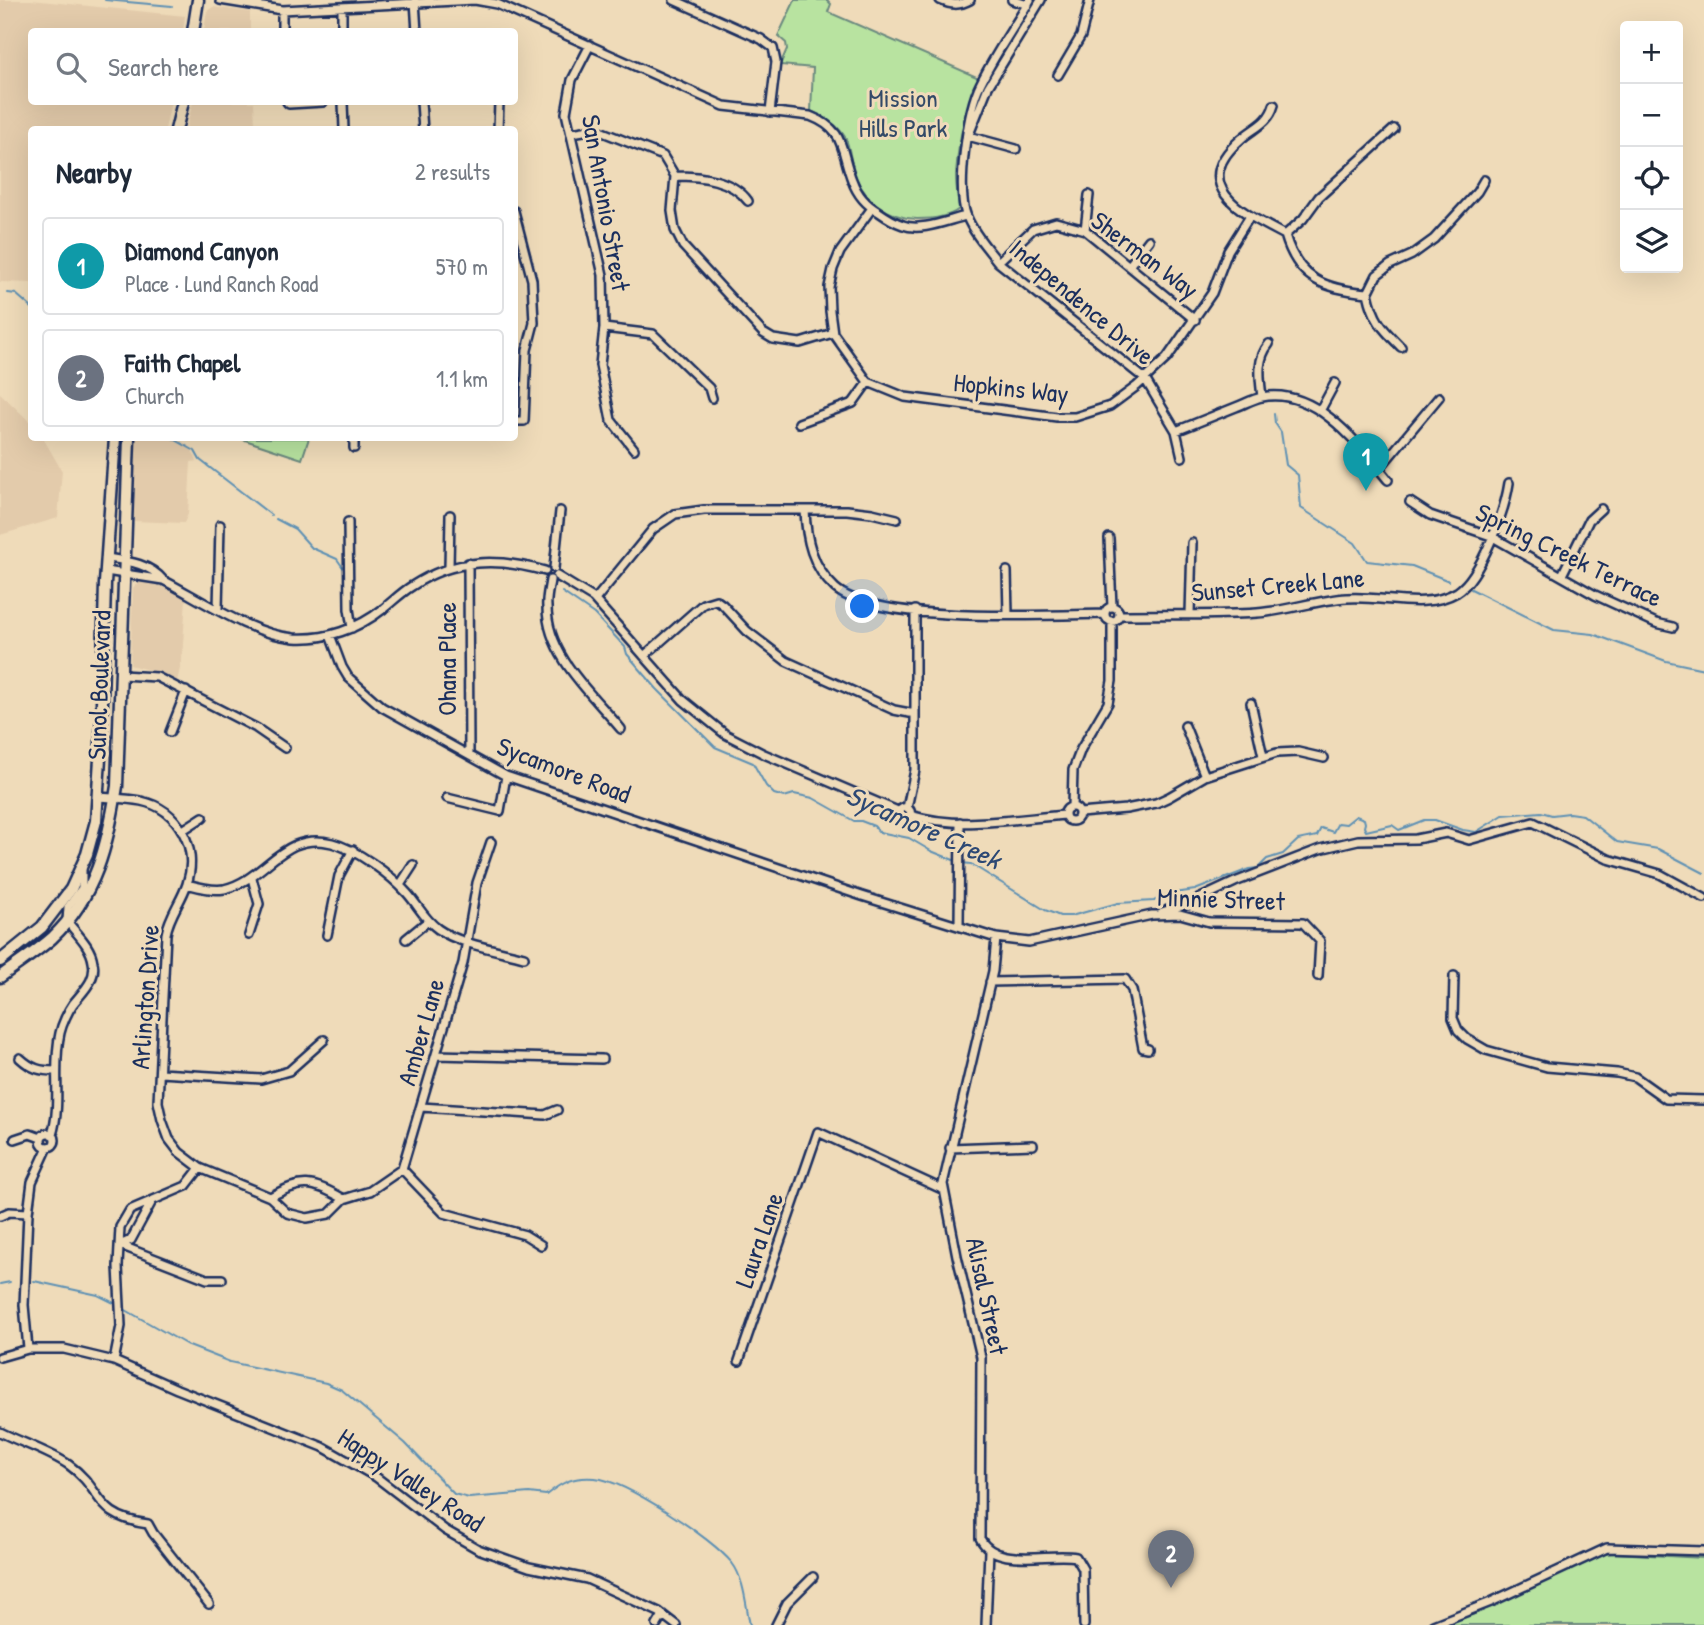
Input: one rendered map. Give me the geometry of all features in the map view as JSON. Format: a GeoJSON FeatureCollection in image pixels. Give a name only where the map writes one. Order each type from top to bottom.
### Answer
{"type":"FeatureCollection","features":[{"type":"Feature","properties":{"kind":"main road"},"geometry":{"type":"LineString","coordinates":[[194,28],[198,0]]}},
{"type":"Feature","properties":{"kind":"main road"},"geometry":{"type":"LineString","coordinates":[[177,126],[182,105]]}},
{"type":"Feature","properties":{"kind":"main road","name":"Sunol Boulevard"},"geometry":{"type":"LineString","coordinates":[[0,961],[29,939],[56,910],[82,867],[93,836],[98,797],[106,571],[116,441]]}},
{"type":"Feature","properties":{"kind":"main road","name":"Sunol Boulevard"},"geometry":{"type":"LineString","coordinates":[[0,977],[46,943],[67,921],[88,894],[100,867],[115,798],[129,441]]}},
{"type":"Feature","properties":{"kind":"street"},"geometry":{"type":"LineString","coordinates":[[220,0],[282,10],[415,1],[475,0],[497,4],[724,106],[810,116],[832,128],[843,146],[851,179],[860,197],[872,208],[905,226],[925,226],[966,216]]}},
{"type":"Feature","properties":{"kind":"street"},"geometry":{"type":"LineString","coordinates":[[674,0],[761,39],[773,48],[776,62],[770,112]]}},
{"type":"Feature","properties":{"kind":"street"},"geometry":{"type":"LineString","coordinates":[[940,0],[950,4],[962,4],[970,0]]}},
{"type":"Feature","properties":{"kind":"street"},"geometry":{"type":"LineString","coordinates":[[1012,0],[1028,2],[1037,9]]}},
{"type":"Feature","properties":{"kind":"street","name":"Independence Drive"},"geometry":{"type":"LineString","coordinates":[[968,136],[988,86],[1041,0]]}},
{"type":"Feature","properties":{"kind":"street"},"geometry":{"type":"LineString","coordinates":[[1058,75],[1081,36],[1090,0]]}},
{"type":"Feature","properties":{"kind":"street"},"geometry":{"type":"LineString","coordinates":[[415,1],[417,28]]}},
{"type":"Feature","properties":{"kind":"street","name":"Independence Drive"},"geometry":{"type":"LineString","coordinates":[[1028,2],[977,92],[969,123],[963,168],[966,216],[983,245],[998,262],[1145,379],[1176,431],[1182,457]]}},
{"type":"Feature","properties":{"kind":"street"},"geometry":{"type":"LineString","coordinates":[[342,7],[342,28]]}},
{"type":"Feature","properties":{"kind":"street"},"geometry":{"type":"LineString","coordinates":[[282,10],[282,28]]}},
{"type":"Feature","properties":{"kind":"street","name":"San Antonio Street"},"geometry":{"type":"LineString","coordinates":[[590,45],[572,80],[566,113],[603,275],[604,328],[600,365],[611,420],[634,449]]}},
{"type":"Feature","properties":{"kind":"street"},"geometry":{"type":"LineString","coordinates":[[343,105],[344,126]]}},
{"type":"Feature","properties":{"kind":"street"},"geometry":{"type":"LineString","coordinates":[[421,105],[423,126]]}},
{"type":"Feature","properties":{"kind":"street"},"geometry":{"type":"LineString","coordinates":[[498,126],[499,105]]}},
{"type":"Feature","properties":{"kind":"street"},"geometry":{"type":"LineString","coordinates":[[1274,105],[1265,122],[1238,141],[1225,159],[1220,173],[1220,187],[1232,204],[1285,235],[1289,249],[1308,276],[1338,290],[1368,293]]}},
{"type":"Feature","properties":{"kind":"street"},"geometry":{"type":"LineString","coordinates":[[572,133],[595,129],[663,156],[675,176],[671,211],[675,230],[683,246],[763,333],[786,343],[800,343],[834,333]]}},
{"type":"Feature","properties":{"kind":"street"},"geometry":{"type":"LineString","coordinates":[[1285,235],[1303,219],[1319,197],[1394,129]]}},
{"type":"Feature","properties":{"kind":"street"},"geometry":{"type":"LineString","coordinates":[[968,136],[1016,149]]}},
{"type":"Feature","properties":{"kind":"street"},"geometry":{"type":"LineString","coordinates":[[675,176],[699,176],[717,181],[741,192],[748,201]]}},
{"type":"Feature","properties":{"kind":"street"},"geometry":{"type":"LineString","coordinates":[[1401,347],[1372,314],[1368,293],[1377,275],[1434,239],[1477,192],[1483,180]]}},
{"type":"Feature","properties":{"kind":"street"},"geometry":{"type":"LineString","coordinates":[[1085,230],[1090,195]]}},
{"type":"Feature","properties":{"kind":"street"},"geometry":{"type":"LineString","coordinates":[[799,423],[853,403],[868,382],[834,333],[830,299],[833,269],[848,239],[872,208]]}},
{"type":"Feature","properties":{"kind":"street","name":"Hopkins Way"},"geometry":{"type":"LineString","coordinates":[[868,382],[905,397],[1057,417],[1075,417],[1110,406],[1167,358],[1195,320],[1212,293],[1228,251],[1250,216]]}},
{"type":"Feature","properties":{"kind":"street","name":"Sherman Way"},"geometry":{"type":"LineString","coordinates":[[998,262],[1033,229],[1056,222],[1085,230],[1195,320]]}},
{"type":"Feature","properties":{"kind":"street"},"geometry":{"type":"LineString","coordinates":[[518,226],[532,280],[534,323],[527,351],[524,421],[518,421]]}},
{"type":"Feature","properties":{"kind":"street"},"geometry":{"type":"LineString","coordinates":[[1129,266],[1149,240]]}},
{"type":"Feature","properties":{"kind":"street"},"geometry":{"type":"LineString","coordinates":[[604,328],[653,334],[709,388],[712,398]]}},
{"type":"Feature","properties":{"kind":"street"},"geometry":{"type":"LineString","coordinates":[[1262,397],[1259,370],[1262,353],[1269,344]]}},
{"type":"Feature","properties":{"kind":"street"},"geometry":{"type":"LineString","coordinates":[[1320,411],[1335,383]]}},
{"type":"Feature","properties":{"kind":"street"},"geometry":{"type":"LineString","coordinates":[[1176,431],[1262,397],[1301,401],[1320,411],[1352,438],[1388,480]]}},
{"type":"Feature","properties":{"kind":"street"},"geometry":{"type":"LineString","coordinates":[[1379,469],[1439,397]]}},
{"type":"Feature","properties":{"kind":"street"},"geometry":{"type":"LineString","coordinates":[[354,441],[354,448]]}},
{"type":"Feature","properties":{"kind":"street","name":"Sunset Creek Lane"},"geometry":{"type":"LineString","coordinates":[[1115,618],[1260,613],[1344,598],[1441,599],[1458,591],[1470,580],[1491,536],[1509,483]]}},
{"type":"Feature","properties":{"kind":"street","name":"Spring Creek Terrace"},"geometry":{"type":"LineString","coordinates":[[1410,502],[1430,514],[1491,536],[1615,604],[1673,627]]}},
{"type":"Feature","properties":{"kind":"street"},"geometry":{"type":"LineString","coordinates":[[1562,575],[1589,520],[1601,509]]}},
{"type":"Feature","properties":{"kind":"street"},"geometry":{"type":"LineString","coordinates":[[595,600],[657,525],[675,514],[704,510],[860,510],[897,519]]}},
{"type":"Feature","properties":{"kind":"street"},"geometry":{"type":"LineString","coordinates":[[805,510],[813,557],[834,587],[844,595],[876,606],[963,615],[1105,614]]}},
{"type":"Feature","properties":{"kind":"street"},"geometry":{"type":"LineString","coordinates":[[560,511],[554,568],[557,572],[553,578],[547,607],[552,633],[561,657],[621,729]]}},
{"type":"Feature","properties":{"kind":"street"},"geometry":{"type":"LineString","coordinates":[[449,568],[450,515]]}},
{"type":"Feature","properties":{"kind":"street"},"geometry":{"type":"LineString","coordinates":[[348,522],[349,610],[352,628]]}},
{"type":"Feature","properties":{"kind":"street"},"geometry":{"type":"LineString","coordinates":[[218,609],[220,525]]}},
{"type":"Feature","properties":{"kind":"street"},"geometry":{"type":"LineString","coordinates":[[1109,537],[1112,607]]}},
{"type":"Feature","properties":{"kind":"street"},"geometry":{"type":"LineString","coordinates":[[1190,614],[1192,543]]}},
{"type":"Feature","properties":{"kind":"street"},"geometry":{"type":"LineString","coordinates":[[107,558],[135,561],[163,580]]}},
{"type":"Feature","properties":{"kind":"street"},"geometry":{"type":"LineString","coordinates":[[106,571],[163,580],[256,628],[291,638],[314,638],[352,628],[382,610],[410,587],[449,568],[498,562],[520,564],[545,571]]}},
{"type":"Feature","properties":{"kind":"street","name":"Ohana Place"},"geometry":{"type":"LineString","coordinates":[[468,564],[469,755]]}},
{"type":"Feature","properties":{"kind":"street"},"geometry":{"type":"LineString","coordinates":[[545,571],[550,567],[554,568]]}},
{"type":"Feature","properties":{"kind":"street"},"geometry":{"type":"LineString","coordinates":[[545,571],[546,577],[579,588],[595,600],[683,700],[725,734],[764,754],[928,820],[960,822],[1065,815]]}},
{"type":"Feature","properties":{"kind":"street"},"geometry":{"type":"LineString","coordinates":[[1007,571],[1008,615]]}},
{"type":"Feature","properties":{"kind":"street"},"geometry":{"type":"LineString","coordinates":[[644,656],[703,604],[716,600],[747,631],[786,661],[894,710],[915,714]]}},
{"type":"Feature","properties":{"kind":"street"},"geometry":{"type":"LineString","coordinates":[[1072,807],[1073,770],[1081,749],[1108,703],[1112,681],[1117,609],[1106,609],[1108,620],[1115,618]]}},
{"type":"Feature","properties":{"kind":"street"},"geometry":{"type":"LineString","coordinates":[[906,812],[915,770],[915,610]]}},
{"type":"Feature","properties":{"kind":"street","name":"Sycamore Road"},"geometry":{"type":"LineString","coordinates":[[330,635],[348,677],[382,707],[506,776],[862,896],[996,938]]}},
{"type":"Feature","properties":{"kind":"street"},"geometry":{"type":"LineString","coordinates":[[121,675],[157,677],[256,728],[285,748]]}},
{"type":"Feature","properties":{"kind":"street"},"geometry":{"type":"LineString","coordinates":[[170,732],[186,691]]}},
{"type":"Feature","properties":{"kind":"street"},"geometry":{"type":"LineString","coordinates":[[1251,702],[1263,756]]}},
{"type":"Feature","properties":{"kind":"street"},"geometry":{"type":"LineString","coordinates":[[1185,726],[1205,776]]}},
{"type":"Feature","properties":{"kind":"street"},"geometry":{"type":"LineString","coordinates":[[1072,807],[1080,813],[1156,803],[1205,776],[1263,756],[1298,752],[1324,758]]}},
{"type":"Feature","properties":{"kind":"street"},"geometry":{"type":"LineString","coordinates":[[447,798],[500,811],[506,776]]}},
{"type":"Feature","properties":{"kind":"street"},"geometry":{"type":"LineString","coordinates":[[98,797],[144,801],[173,817],[183,830],[203,817]]}},
{"type":"Feature","properties":{"kind":"street"},"geometry":{"type":"LineString","coordinates":[[1065,815],[1072,807]]}},
{"type":"Feature","properties":{"kind":"street"},"geometry":{"type":"LineString","coordinates":[[1065,815],[1073,821],[1079,818],[1080,813]]}},
{"type":"Feature","properties":{"kind":"street"},"geometry":{"type":"LineString","coordinates":[[959,925],[960,822]]}},
{"type":"Feature","properties":{"kind":"street"},"geometry":{"type":"LineString","coordinates":[[1152,915],[1190,903],[1320,849],[1358,840],[1416,839],[1446,833],[1469,840],[1533,822],[1608,859],[1660,874],[1704,898]]}},
{"type":"Feature","properties":{"kind":"street","name":"Arlington Drive"},"geometry":{"type":"LineString","coordinates":[[183,830],[190,851],[191,865],[187,884],[172,914],[166,934],[158,1102],[169,1139],[179,1152],[200,1168]]}},
{"type":"Feature","properties":{"kind":"street"},"geometry":{"type":"LineString","coordinates":[[187,884],[223,889],[252,878],[285,849],[301,843],[322,841],[352,850],[400,885],[428,921],[446,934],[524,957]]}},
{"type":"Feature","properties":{"kind":"street","name":"Amber Lane"},"geometry":{"type":"LineString","coordinates":[[402,1169],[468,941],[477,883],[491,842]]}},
{"type":"Feature","properties":{"kind":"street"},"geometry":{"type":"LineString","coordinates":[[327,935],[339,876],[352,850]]}},
{"type":"Feature","properties":{"kind":"street"},"geometry":{"type":"LineString","coordinates":[[400,885],[413,865]]}},
{"type":"Feature","properties":{"kind":"street","name":"Sunol Boulevard"},"geometry":{"type":"LineString","coordinates":[[67,921],[68,907],[82,888],[82,867]]}},
{"type":"Feature","properties":{"kind":"street"},"geometry":{"type":"LineString","coordinates":[[248,935],[259,904],[252,878]]}},
{"type":"Feature","properties":{"kind":"street","name":"Minnie Street"},"geometry":{"type":"LineString","coordinates":[[996,938],[1029,943],[1152,915],[1180,914],[1209,922],[1303,923],[1320,941],[1318,976]]}},
{"type":"Feature","properties":{"kind":"street"},"geometry":{"type":"LineString","coordinates":[[28,1349],[24,1305],[32,1182],[48,1147],[54,1143],[52,1135],[56,1121],[56,1071],[60,1032],[72,1005],[90,986],[94,963],[86,944],[67,921]]}},
{"type":"Feature","properties":{"kind":"street"},"geometry":{"type":"LineString","coordinates":[[406,939],[428,921]]}},
{"type":"Feature","properties":{"kind":"street","name":"Alisal Street"},"geometry":{"type":"LineString","coordinates":[[986,1625],[989,1550],[980,1538],[979,1525],[981,1357],[944,1190],[950,1148],[990,982],[996,938]]}},
{"type":"Feature","properties":{"kind":"street"},"geometry":{"type":"LineString","coordinates":[[1454,976],[1453,1018],[1458,1030],[1466,1039],[1486,1050],[1547,1067],[1634,1077],[1666,1099],[1704,1100]]}},
{"type":"Feature","properties":{"kind":"street"},"geometry":{"type":"LineString","coordinates":[[990,982],[1125,979],[1132,990],[1143,1048],[1149,1049]]}},
{"type":"Feature","properties":{"kind":"street"},"geometry":{"type":"LineString","coordinates":[[160,1073],[261,1079],[289,1070],[324,1040]]}},
{"type":"Feature","properties":{"kind":"street"},"geometry":{"type":"LineString","coordinates":[[436,1055],[602,1059]]}},
{"type":"Feature","properties":{"kind":"street"},"geometry":{"type":"LineString","coordinates":[[20,1058],[38,1070],[56,1071]]}},
{"type":"Feature","properties":{"kind":"street"},"geometry":{"type":"LineString","coordinates":[[421,1107],[545,1115],[557,1110]]}},
{"type":"Feature","properties":{"kind":"street","name":"Laura Lane"},"geometry":{"type":"LineString","coordinates":[[739,1361],[817,1132],[944,1190]]}},
{"type":"Feature","properties":{"kind":"street"},"geometry":{"type":"LineString","coordinates":[[41,1138],[47,1133],[52,1135]]}},
{"type":"Feature","properties":{"kind":"street"},"geometry":{"type":"LineString","coordinates":[[15,1139],[30,1134],[41,1138]]}},
{"type":"Feature","properties":{"kind":"street"},"geometry":{"type":"LineString","coordinates":[[41,1138],[43,1144],[48,1147]]}},
{"type":"Feature","properties":{"kind":"street"},"geometry":{"type":"LineString","coordinates":[[950,1148],[1033,1145]]}},
{"type":"Feature","properties":{"kind":"street"},"geometry":{"type":"LineString","coordinates":[[114,1360],[121,1314],[118,1266],[120,1227],[130,1210],[152,1203],[186,1186],[200,1168],[270,1197],[288,1213],[307,1218],[329,1214],[344,1199],[370,1191],[402,1169],[444,1213],[525,1235],[541,1245]]}},
{"type":"Feature","properties":{"kind":"street"},"geometry":{"type":"LineString","coordinates":[[270,1197],[288,1187],[309,1183],[344,1199]]}},
{"type":"Feature","properties":{"kind":"street"},"geometry":{"type":"LineString","coordinates":[[121,1245],[131,1240],[152,1203]]}},
{"type":"Feature","properties":{"kind":"street"},"geometry":{"type":"LineString","coordinates":[[0,1216],[9,1212],[28,1213]]}},
{"type":"Feature","properties":{"kind":"street"},"geometry":{"type":"LineString","coordinates":[[121,1245],[207,1279],[222,1279]]}},
{"type":"Feature","properties":{"kind":"street","name":"Happy Valley Road"},"geometry":{"type":"LineString","coordinates":[[0,1357],[28,1349],[64,1349],[114,1360],[177,1389],[323,1447],[376,1477],[445,1530],[478,1549],[529,1567],[587,1579],[663,1615],[676,1625]]}},
{"type":"Feature","properties":{"kind":"street"},"geometry":{"type":"LineString","coordinates":[[0,1432],[68,1465],[82,1477],[106,1508],[118,1517],[148,1524],[209,1604]]}},
{"type":"Feature","properties":{"kind":"street"},"geometry":{"type":"LineString","coordinates":[[1433,1625],[1607,1548],[1704,1551]]}},
{"type":"Feature","properties":{"kind":"street"},"geometry":{"type":"LineString","coordinates":[[989,1550],[1011,1557],[1076,1557],[1083,1569],[1084,1625]]}},
{"type":"Feature","properties":{"kind":"street"},"geometry":{"type":"LineString","coordinates":[[776,1625],[787,1603],[813,1577]]}},
{"type":"Feature","properties":{"kind":"street"},"geometry":{"type":"LineString","coordinates":[[657,1625],[663,1615]]}},
{"type":"Feature","properties":{"kind":"shaded area"},"geometry":{"type":"Polygon","coordinates":[[[0,0],[31,0],[185,16],[183,28],[28,28],[28,105],[170,105],[166,126],[28,126],[28,283],[0,282],[0,0]]]}},
{"type":"Feature","properties":{"kind":"shaded area"},"geometry":{"type":"Polygon","coordinates":[[[213,7],[250,12],[250,28],[204,28],[207,11],[213,7]]]}},
{"type":"Feature","properties":{"kind":"shaded area"},"geometry":{"type":"Polygon","coordinates":[[[192,105],[254,105],[255,125],[258,126],[187,126],[192,105]]]}},
{"type":"Feature","properties":{"kind":"shaded area"},"geometry":{"type":"Polygon","coordinates":[[[0,393],[28,420],[28,441],[45,441],[62,471],[58,518],[0,535],[0,393]]]}},
{"type":"Feature","properties":{"kind":"shaded area"},"geometry":{"type":"Polygon","coordinates":[[[136,441],[181,441],[190,447],[197,461],[191,462],[188,514],[184,523],[133,521],[136,441]]]}},
{"type":"Feature","properties":{"kind":"shaded area"},"geometry":{"type":"Polygon","coordinates":[[[139,581],[158,585],[186,598],[182,659],[177,682],[160,673],[130,665],[133,588],[139,581]]]}},
{"type":"Feature","properties":{"kind":"green space","name":"Mission Hills Park"},"geometry":{"type":"Polygon","coordinates":[[[795,0],[827,0],[831,4],[828,12],[979,78],[963,125],[959,150],[956,175],[959,209],[939,217],[906,218],[886,210],[862,189],[842,132],[811,111],[813,68],[780,65],[787,49],[786,43],[778,36],[795,0]]]}},
{"type":"Feature","properties":{"kind":"green space"},"geometry":{"type":"Polygon","coordinates":[[[248,441],[308,441],[302,459],[248,441]]]}},
{"type":"Feature","properties":{"kind":"green space"},"geometry":{"type":"Polygon","coordinates":[[[1613,1553],[1704,1558],[1704,1625],[1442,1625],[1472,1615],[1599,1555],[1613,1553]]]}},
{"type":"Feature","properties":{"kind":"waterway"},"geometry":{"type":"LineString","coordinates":[[105,0],[172,6]]}},
{"type":"Feature","properties":{"kind":"waterway","name":"Sycamore Creek"},"geometry":{"type":"LineString","coordinates":[[8,293],[16,294],[28,304]]}},
{"type":"Feature","properties":{"kind":"waterway"},"geometry":{"type":"LineString","coordinates":[[1274,414],[1275,423],[1281,432],[1286,465],[1298,475],[1301,508],[1355,543],[1367,561],[1412,566],[1449,581]]}},
{"type":"Feature","properties":{"kind":"waterway","name":"Sycamore Creek"},"geometry":{"type":"LineString","coordinates":[[177,441],[195,451],[200,460],[271,515]]}},
{"type":"Feature","properties":{"kind":"waterway","name":"Sycamore Creek"},"geometry":{"type":"LineString","coordinates":[[276,519],[295,529],[312,548],[337,559],[344,569]]}},
{"type":"Feature","properties":{"kind":"waterway"},"geometry":{"type":"LineString","coordinates":[[1471,589],[1554,630],[1593,634],[1666,661],[1704,669]]}},
{"type":"Feature","properties":{"kind":"waterway","name":"Sycamore Creek"},"geometry":{"type":"LineString","coordinates":[[562,592],[594,614],[625,647],[627,654],[657,689],[715,747],[753,763],[766,786],[774,794],[813,798],[854,821],[874,826],[879,832],[909,838],[956,861]]}},
{"type":"Feature","properties":{"kind":"waterway","name":"Sycamore Creek"},"geometry":{"type":"LineString","coordinates":[[962,863],[971,864],[1045,910],[1060,916],[1071,916],[1118,903],[1154,901],[1168,894],[1195,890],[1258,868],[1267,859],[1283,854],[1298,840],[1317,836],[1321,828],[1333,832],[1338,823],[1346,824],[1356,816],[1364,819],[1366,831],[1392,825],[1399,830],[1424,820],[1435,820],[1476,832],[1503,815],[1541,812],[1552,815],[1583,815],[1617,842],[1658,849],[1704,873]]}},
{"type":"Feature","properties":{"kind":"waterway"},"geometry":{"type":"LineString","coordinates":[[34,1281],[98,1295],[116,1304]]}},
{"type":"Feature","properties":{"kind":"waterway"},"geometry":{"type":"LineString","coordinates":[[0,1284],[10,1282]]}},
{"type":"Feature","properties":{"kind":"waterway"},"geometry":{"type":"LineString","coordinates":[[124,1309],[189,1346],[230,1362],[326,1383],[342,1390],[405,1443],[454,1494],[469,1498],[529,1493],[546,1495],[569,1481],[581,1478],[609,1481],[627,1489],[688,1526],[732,1563],[742,1584],[750,1625]]}},
{"type":"Feature","properties":{"kind":"place","name":"Diamond Canyon"},"geometry":{"type":"Point","coordinates":[1366,491]}},
{"type":"Feature","properties":{"kind":"place","name":"Faith Chapel"},"geometry":{"type":"Point","coordinates":[1171,1588]}}]}
